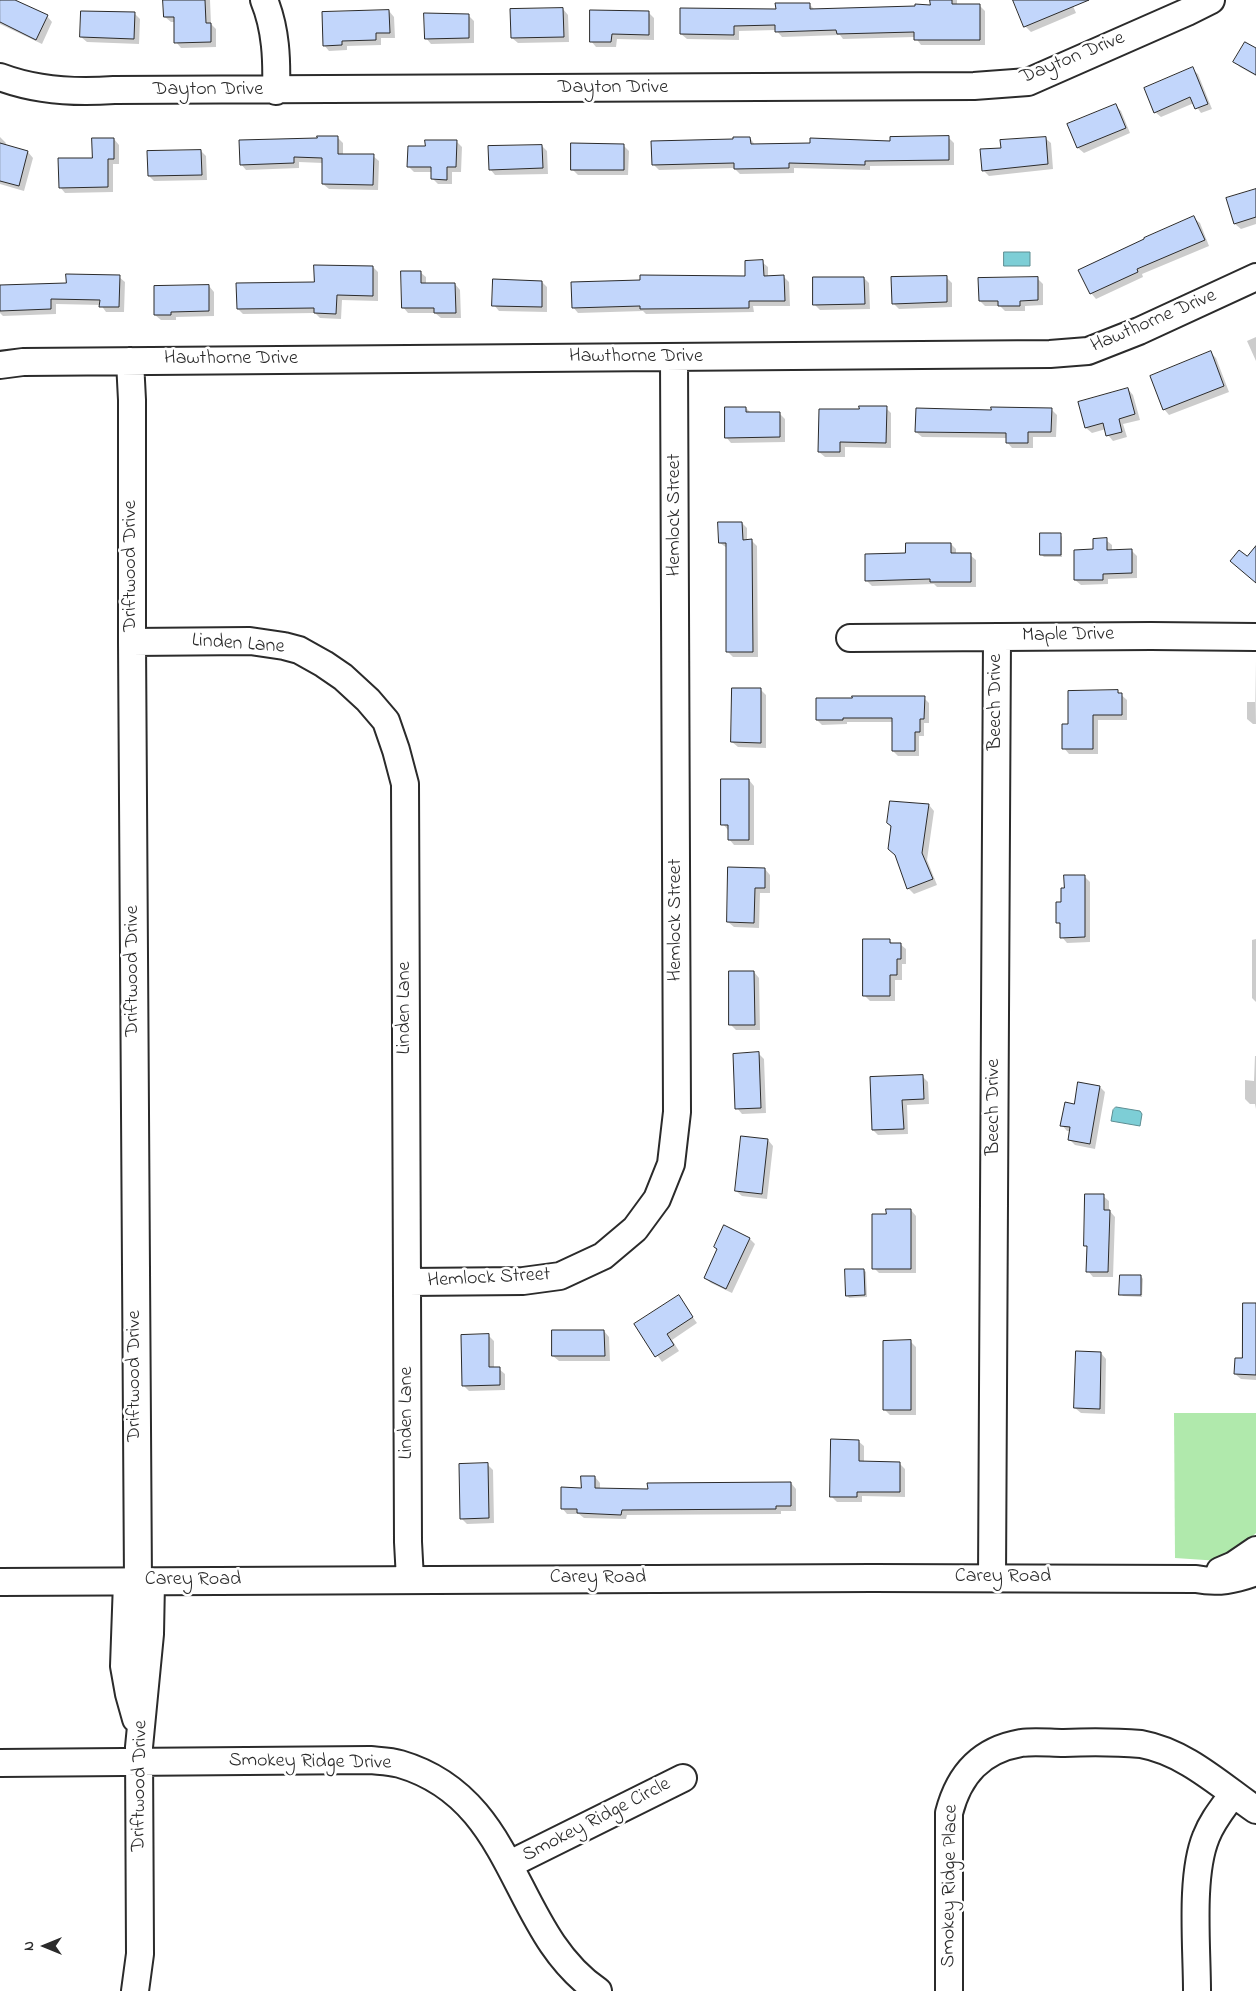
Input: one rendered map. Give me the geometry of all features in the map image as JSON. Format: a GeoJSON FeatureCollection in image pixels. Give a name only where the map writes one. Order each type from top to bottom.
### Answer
{"type":"FeatureCollection","features":[{"type":"Feature","properties":{"kind":"street"},"geometry":{"type":"LineString","coordinates":[[264,0],[271,17],[275,49],[276,91]]}},
{"type":"Feature","properties":{"kind":"street","name":"Dayton Drive"},"geometry":{"type":"LineString","coordinates":[[0,76],[16,83],[47,90],[90,92],[114,90],[276,91],[974,86],[1028,82],[1188,12],[1211,0]]}},
{"type":"Feature","properties":{"kind":"street","name":"Hawthorne Drive"},"geometry":{"type":"LineString","coordinates":[[0,365],[23,362],[130,361],[1022,356],[1088,351],[1139,331],[1256,277]]}},
{"type":"Feature","properties":{"kind":"street","name":"Hemlock Street"},"geometry":{"type":"LineString","coordinates":[[408,1282],[523,1281],[560,1276],[603,1256],[636,1229],[657,1199],[671,1164],[677,1112],[674,358]]}},
{"type":"Feature","properties":{"kind":"street","name":"Driftwood Drive"},"geometry":{"type":"LineString","coordinates":[[130,361],[132,400],[138,1582],[124,1666],[129,1694],[140,1734],[138,1763],[140,1954],[135,1991]]}},
{"type":"Feature","properties":{"kind":"street","name":"Beech Drive"},"geometry":{"type":"LineString","coordinates":[[992,1578],[997,637]]}},
{"type":"Feature","properties":{"kind":"street","name":"Maple Drive"},"geometry":{"type":"LineString","coordinates":[[850,638],[1256,637]]}},
{"type":"Feature","properties":{"kind":"street","name":"Linden Lane"},"geometry":{"type":"LineString","coordinates":[[132,642],[250,641],[299,650],[343,677],[368,700],[386,721],[396,750],[405,784],[408,1542],[410,1579]]}},
{"type":"Feature","properties":{"kind":"street","name":"Carey Road"},"geometry":{"type":"LineString","coordinates":[[1196,1579],[1234,1565],[1256,1550]]}},
{"type":"Feature","properties":{"kind":"street","name":"Carey Road"},"geometry":{"type":"LineString","coordinates":[[0,1582],[992,1578],[1196,1579],[1226,1582],[1256,1572]]}},
{"type":"Feature","properties":{"kind":"street","name":"Smokey Ridge Place"},"geometry":{"type":"LineString","coordinates":[[949,1991],[949,1813],[954,1793],[968,1772],[982,1758],[1001,1749],[1023,1743],[1141,1744],[1155,1746],[1175,1754],[1256,1810]]}},
{"type":"Feature","properties":{"kind":"street","name":"Smokey Ridge Drive"},"geometry":{"type":"LineString","coordinates":[[0,1763],[370,1760],[399,1764],[438,1780],[455,1792],[486,1824],[510,1864],[548,1937],[573,1969],[598,1991]]}},
{"type":"Feature","properties":{"kind":"street","name":"Smokey Ridge Circle"},"geometry":{"type":"LineString","coordinates":[[510,1864],[683,1778]]}},
{"type":"Feature","properties":{"kind":"street"},"geometry":{"type":"LineString","coordinates":[[1197,1991],[1196,1885],[1200,1860],[1205,1838],[1233,1794]]}},
{"type":"Feature","properties":{"kind":"green space"},"geometry":{"type":"Polygon","coordinates":[[[1174,1413],[1256,1413],[1256,1533],[1243,1546],[1220,1561],[1175,1558],[1174,1413]]]}},
{"type":"Feature","properties":{"kind":"water"},"geometry":{"type":"Polygon","coordinates":[[[1004,252],[1030,252],[1030,266],[1004,266],[1004,252]]]}},
{"type":"Feature","properties":{"kind":"water"},"geometry":{"type":"Polygon","coordinates":[[[1116,1107],[1140,1111],[1142,1114],[1140,1126],[1111,1121],[1113,1110],[1116,1107]]]}},
{"type":"Feature","properties":{"kind":"building"},"geometry":{"type":"Polygon","coordinates":[[[0,0],[15,0],[48,15],[36,40],[0,22],[0,0]]]}},
{"type":"Feature","properties":{"kind":"building"},"geometry":{"type":"Polygon","coordinates":[[[163,0],[205,0],[206,23],[211,23],[211,42],[174,43],[174,17],[164,17],[163,0]]]}},
{"type":"Feature","properties":{"kind":"building"},"geometry":{"type":"Polygon","coordinates":[[[930,0],[952,0],[952,4],[980,4],[980,40],[914,40],[914,32],[837,34],[836,30],[775,32],[775,25],[734,26],[734,35],[680,34],[680,8],[776,9],[775,3],[810,3],[810,9],[915,6],[915,4],[930,5],[930,0]]]}},
{"type":"Feature","properties":{"kind":"building"},"geometry":{"type":"Polygon","coordinates":[[[1013,0],[1089,0],[1024,27],[1013,0]]]}},
{"type":"Feature","properties":{"kind":"building"},"geometry":{"type":"Polygon","coordinates":[[[563,8],[564,37],[511,38],[510,9],[563,8]]]}},
{"type":"Feature","properties":{"kind":"building"},"geometry":{"type":"Polygon","coordinates":[[[389,10],[390,33],[376,33],[376,40],[342,41],[342,45],[323,46],[322,12],[389,10]]]}},
{"type":"Feature","properties":{"kind":"building"},"geometry":{"type":"Polygon","coordinates":[[[590,10],[649,11],[649,35],[612,34],[611,42],[590,42],[590,10]]]}},
{"type":"Feature","properties":{"kind":"building"},"geometry":{"type":"Polygon","coordinates":[[[81,11],[135,12],[134,39],[80,37],[81,11]]]}},
{"type":"Feature","properties":{"kind":"building"},"geometry":{"type":"Polygon","coordinates":[[[424,13],[469,14],[469,38],[425,39],[424,13]]]}},
{"type":"Feature","properties":{"kind":"building"},"geometry":{"type":"Polygon","coordinates":[[[1245,42],[1256,48],[1256,75],[1233,62],[1245,42]]]}},
{"type":"Feature","properties":{"kind":"building"},"geometry":{"type":"Polygon","coordinates":[[[1193,67],[1208,104],[1195,109],[1190,97],[1154,113],[1144,88],[1193,67]]]}},
{"type":"Feature","properties":{"kind":"building"},"geometry":{"type":"Polygon","coordinates":[[[1116,104],[1126,128],[1077,148],[1067,124],[1116,104]]]}},
{"type":"Feature","properties":{"kind":"building"},"geometry":{"type":"Polygon","coordinates":[[[317,136],[338,136],[338,154],[374,154],[373,185],[322,184],[322,158],[294,157],[294,163],[240,165],[239,140],[317,138],[317,136]]]}},
{"type":"Feature","properties":{"kind":"building"},"geometry":{"type":"Polygon","coordinates":[[[949,136],[949,160],[865,161],[865,165],[789,163],[789,168],[734,169],[734,163],[652,165],[651,141],[750,137],[751,144],[810,143],[810,138],[890,141],[890,137],[949,136]]]}},
{"type":"Feature","properties":{"kind":"building"},"geometry":{"type":"Polygon","coordinates":[[[1046,137],[1048,164],[982,171],[980,149],[1001,148],[1000,140],[1046,137]]]}},
{"type":"Feature","properties":{"kind":"building"},"geometry":{"type":"Polygon","coordinates":[[[92,138],[114,138],[114,159],[108,159],[108,187],[59,188],[58,158],[92,158],[92,138]]]}},
{"type":"Feature","properties":{"kind":"building"},"geometry":{"type":"Polygon","coordinates":[[[425,140],[457,140],[456,167],[447,167],[447,180],[431,179],[431,167],[407,167],[408,146],[425,146],[425,140]]]}},
{"type":"Feature","properties":{"kind":"building"},"geometry":{"type":"Polygon","coordinates":[[[0,143],[28,151],[19,186],[0,181],[0,143]]]}},
{"type":"Feature","properties":{"kind":"building"},"geometry":{"type":"Polygon","coordinates":[[[571,143],[624,144],[624,170],[571,170],[571,143]]]}},
{"type":"Feature","properties":{"kind":"building"},"geometry":{"type":"Polygon","coordinates":[[[542,145],[543,168],[489,170],[488,146],[542,145]]]}},
{"type":"Feature","properties":{"kind":"building"},"geometry":{"type":"Polygon","coordinates":[[[201,150],[202,175],[148,176],[147,151],[201,150]]]}},
{"type":"Feature","properties":{"kind":"building"},"geometry":{"type":"Polygon","coordinates":[[[1256,189],[1256,217],[1234,224],[1226,198],[1256,189]]]}},
{"type":"Feature","properties":{"kind":"building"},"geometry":{"type":"Polygon","coordinates":[[[1194,216],[1205,240],[1137,269],[1138,272],[1090,294],[1078,270],[1194,216]]]}},
{"type":"Feature","properties":{"kind":"building"},"geometry":{"type":"Polygon","coordinates":[[[763,260],[764,276],[784,275],[785,301],[749,301],[749,308],[640,309],[640,306],[572,308],[571,282],[640,280],[640,275],[745,276],[745,261],[763,260]]]}},
{"type":"Feature","properties":{"kind":"building"},"geometry":{"type":"Polygon","coordinates":[[[314,265],[373,266],[373,296],[337,295],[336,314],[314,313],[314,308],[237,309],[236,283],[314,282],[314,265]]]}},
{"type":"Feature","properties":{"kind":"building"},"geometry":{"type":"Polygon","coordinates":[[[401,271],[421,271],[421,283],[455,283],[456,313],[434,313],[434,308],[402,308],[401,271]]]}},
{"type":"Feature","properties":{"kind":"building"},"geometry":{"type":"Polygon","coordinates":[[[66,274],[120,275],[119,307],[99,307],[100,300],[51,299],[51,309],[0,311],[0,285],[66,283],[66,274]]]}},
{"type":"Feature","properties":{"kind":"building"},"geometry":{"type":"Polygon","coordinates":[[[947,276],[947,302],[892,304],[891,277],[947,276]]]}},
{"type":"Feature","properties":{"kind":"building"},"geometry":{"type":"Polygon","coordinates":[[[813,277],[864,277],[865,304],[813,305],[813,277]]]}},
{"type":"Feature","properties":{"kind":"building"},"geometry":{"type":"Polygon","coordinates":[[[1038,277],[1038,300],[1020,301],[1020,306],[998,306],[998,301],[979,301],[978,278],[1038,277]]]}},
{"type":"Feature","properties":{"kind":"building"},"geometry":{"type":"Polygon","coordinates":[[[493,279],[542,281],[542,307],[492,306],[493,279]]]}},
{"type":"Feature","properties":{"kind":"building"},"geometry":{"type":"Polygon","coordinates":[[[209,285],[209,311],[171,312],[171,315],[154,315],[154,286],[209,285]]]}},
{"type":"Feature","properties":{"kind":"building"},"geometry":{"type":"Polygon","coordinates":[[[1211,351],[1224,386],[1163,410],[1150,376],[1211,351]]]}},
{"type":"Feature","properties":{"kind":"building"},"geometry":{"type":"Polygon","coordinates":[[[1128,388],[1135,414],[1119,419],[1122,432],[1106,436],[1103,423],[1085,428],[1078,402],[1128,388]]]}},
{"type":"Feature","properties":{"kind":"building"},"geometry":{"type":"Polygon","coordinates":[[[859,406],[887,406],[886,443],[840,442],[840,452],[818,452],[819,409],[859,409],[859,406]]]}},
{"type":"Feature","properties":{"kind":"building"},"geometry":{"type":"Polygon","coordinates":[[[725,407],[746,407],[746,412],[780,412],[780,437],[725,438],[725,407]]]}},
{"type":"Feature","properties":{"kind":"building"},"geometry":{"type":"Polygon","coordinates":[[[991,407],[1052,408],[1051,432],[1028,432],[1028,443],[1006,443],[1006,433],[915,432],[916,408],[991,410],[991,407]]]}},
{"type":"Feature","properties":{"kind":"building"},"geometry":{"type":"Polygon","coordinates":[[[718,522],[742,522],[743,540],[752,539],[753,652],[726,652],[726,543],[719,543],[718,522]]]}},
{"type":"Feature","properties":{"kind":"building"},"geometry":{"type":"Polygon","coordinates":[[[1040,533],[1061,533],[1061,555],[1040,555],[1040,533]]]}},
{"type":"Feature","properties":{"kind":"building"},"geometry":{"type":"Polygon","coordinates":[[[1107,538],[1107,550],[1132,549],[1132,573],[1103,574],[1103,580],[1074,580],[1074,550],[1093,549],[1093,539],[1107,538]]]}},
{"type":"Feature","properties":{"kind":"building"},"geometry":{"type":"Polygon","coordinates":[[[906,543],[951,543],[951,553],[971,553],[971,582],[930,582],[930,579],[865,581],[865,554],[905,553],[906,543]]]}},
{"type":"Feature","properties":{"kind":"building"},"geometry":{"type":"Polygon","coordinates":[[[1256,546],[1256,583],[1230,561],[1239,550],[1247,556],[1256,546]]]}},
{"type":"Feature","properties":{"kind":"building"},"geometry":{"type":"Polygon","coordinates":[[[732,688],[761,688],[761,743],[731,742],[732,688]]]}},
{"type":"Feature","properties":{"kind":"building"},"geometry":{"type":"Polygon","coordinates":[[[1118,690],[1118,693],[1122,693],[1122,715],[1093,715],[1093,749],[1062,749],[1062,724],[1068,724],[1068,691],[1118,690]]]}},
{"type":"Feature","properties":{"kind":"building"},"geometry":{"type":"Polygon","coordinates":[[[852,696],[925,696],[924,719],[920,719],[920,732],[915,732],[915,751],[892,751],[892,718],[816,720],[816,698],[852,698],[852,696]]]}},
{"type":"Feature","properties":{"kind":"building"},"geometry":{"type":"Polygon","coordinates":[[[721,779],[749,779],[749,840],[728,840],[728,825],[721,825],[721,779]]]}},
{"type":"Feature","properties":{"kind":"building"},"geometry":{"type":"Polygon","coordinates":[[[890,801],[929,804],[922,853],[933,879],[907,889],[895,855],[888,849],[891,826],[887,823],[890,801]]]}},
{"type":"Feature","properties":{"kind":"building"},"geometry":{"type":"Polygon","coordinates":[[[728,867],[765,868],[765,888],[755,888],[754,923],[727,922],[728,867]]]}},
{"type":"Feature","properties":{"kind":"building"},"geometry":{"type":"Polygon","coordinates":[[[1064,875],[1085,875],[1085,937],[1060,938],[1060,923],[1056,923],[1056,902],[1061,902],[1061,888],[1064,888],[1064,875]]]}},
{"type":"Feature","properties":{"kind":"building"},"geometry":{"type":"Polygon","coordinates":[[[863,939],[890,939],[890,943],[901,943],[901,959],[897,959],[897,975],[890,975],[890,996],[863,996],[863,939]]]}},
{"type":"Feature","properties":{"kind":"building"},"geometry":{"type":"Polygon","coordinates":[[[729,971],[754,971],[755,1025],[729,1025],[729,971]]]}},
{"type":"Feature","properties":{"kind":"building"},"geometry":{"type":"Polygon","coordinates":[[[759,1052],[761,1108],[735,1109],[733,1054],[759,1052]]]}},
{"type":"Feature","properties":{"kind":"building"},"geometry":{"type":"Polygon","coordinates":[[[923,1075],[924,1099],[902,1100],[904,1129],[872,1130],[870,1077],[923,1075]]]}},
{"type":"Feature","properties":{"kind":"building"},"geometry":{"type":"Polygon","coordinates":[[[1078,1082],[1100,1086],[1090,1144],[1068,1140],[1070,1127],[1060,1126],[1065,1102],[1074,1104],[1078,1082]]]}},
{"type":"Feature","properties":{"kind":"building"},"geometry":{"type":"Polygon","coordinates":[[[741,1136],[768,1139],[762,1194],[735,1191],[741,1136]]]}},
{"type":"Feature","properties":{"kind":"building"},"geometry":{"type":"Polygon","coordinates":[[[1085,1194],[1104,1194],[1104,1210],[1110,1210],[1108,1272],[1086,1272],[1087,1246],[1084,1246],[1085,1194]]]}},
{"type":"Feature","properties":{"kind":"building"},"geometry":{"type":"Polygon","coordinates":[[[886,1209],[911,1209],[911,1269],[872,1269],[872,1214],[886,1214],[886,1209]]]}},
{"type":"Feature","properties":{"kind":"building"},"geometry":{"type":"Polygon","coordinates":[[[724,1225],[750,1238],[726,1289],[704,1278],[717,1249],[714,1247],[724,1225]]]}},
{"type":"Feature","properties":{"kind":"building"},"geometry":{"type":"Polygon","coordinates":[[[845,1269],[864,1269],[865,1295],[846,1296],[845,1269]]]}},
{"type":"Feature","properties":{"kind":"building"},"geometry":{"type":"Polygon","coordinates":[[[1120,1275],[1141,1275],[1141,1295],[1119,1295],[1120,1275]]]}},
{"type":"Feature","properties":{"kind":"building"},"geometry":{"type":"Polygon","coordinates":[[[679,1295],[693,1317],[667,1334],[674,1345],[655,1357],[634,1324],[679,1295]]]}},
{"type":"Feature","properties":{"kind":"building"},"geometry":{"type":"Polygon","coordinates":[[[1243,1303],[1256,1303],[1256,1375],[1234,1374],[1235,1358],[1242,1358],[1243,1303]]]}},
{"type":"Feature","properties":{"kind":"building"},"geometry":{"type":"Polygon","coordinates":[[[552,1330],[604,1330],[605,1356],[552,1356],[552,1330]]]}},
{"type":"Feature","properties":{"kind":"building"},"geometry":{"type":"Polygon","coordinates":[[[489,1334],[489,1367],[500,1367],[500,1385],[462,1386],[461,1335],[489,1334]]]}},
{"type":"Feature","properties":{"kind":"building"},"geometry":{"type":"Polygon","coordinates":[[[911,1340],[911,1410],[883,1410],[883,1341],[911,1340]]]}},
{"type":"Feature","properties":{"kind":"building"},"geometry":{"type":"Polygon","coordinates":[[[1076,1351],[1101,1352],[1100,1409],[1074,1408],[1076,1351]]]}},
{"type":"Feature","properties":{"kind":"building"},"geometry":{"type":"Polygon","coordinates":[[[831,1439],[859,1440],[859,1461],[900,1462],[900,1492],[857,1492],[857,1497],[830,1497],[831,1439]]]}},
{"type":"Feature","properties":{"kind":"building"},"geometry":{"type":"Polygon","coordinates":[[[488,1463],[489,1518],[460,1519],[459,1464],[488,1463]]]}},
{"type":"Feature","properties":{"kind":"building"},"geometry":{"type":"Polygon","coordinates":[[[581,1476],[595,1476],[595,1488],[648,1489],[647,1483],[791,1482],[791,1506],[776,1506],[776,1509],[622,1510],[621,1515],[577,1513],[577,1509],[561,1509],[561,1487],[581,1488],[581,1476]]]}}]}
